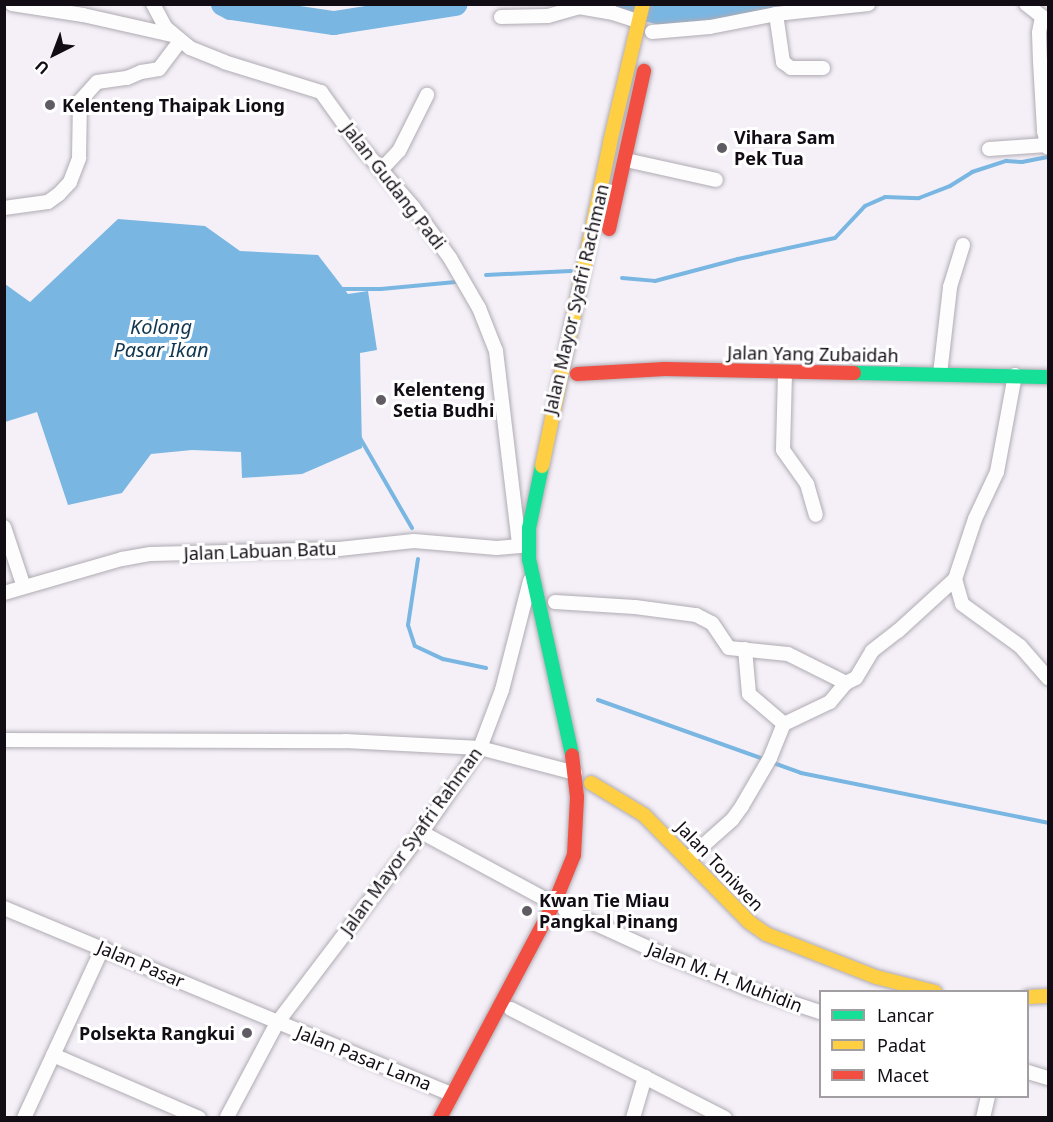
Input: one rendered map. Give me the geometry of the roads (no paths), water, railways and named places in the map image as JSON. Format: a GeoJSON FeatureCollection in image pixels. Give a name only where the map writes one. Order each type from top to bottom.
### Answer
{"type":"FeatureCollection","features":[{"type":"Feature","properties":{"kind":"main road","name":"Jalan Mayor Syafri Rachman"},"geometry":{"type":"LineString","coordinates":[[586,773],[567,717],[531,573],[529,528],[643,4]]}},
{"type":"Feature","properties":{"kind":"main road","name":"Jalan Mayor Syafri Rachman"},"geometry":{"type":"LineString","coordinates":[[604,248],[626,160],[653,27]]}},
{"type":"Feature","properties":{"kind":"main road","name":"Jalan Yang Zubaidah"},"geometry":{"type":"LineString","coordinates":[[577,374],[665,369],[1048,377]]}},
{"type":"Feature","properties":{"kind":"main road"},"geometry":{"type":"LineString","coordinates":[[544,550],[544,519],[557,467]]}},
{"type":"Feature","properties":{"kind":"main road"},"geometry":{"type":"LineString","coordinates":[[550,586],[556,608]]}},
{"type":"Feature","properties":{"kind":"main road"},"geometry":{"type":"LineString","coordinates":[[453,1118],[511,1009],[584,858],[586,773],[584,742]]}},
{"type":"Feature","properties":{"kind":"main road","name":"Jalan Toniwen"},"geometry":{"type":"LineString","coordinates":[[586,773],[634,807],[749,922],[766,934],[876,977],[927,990]]}},
{"type":"Feature","properties":{"kind":"main road"},"geometry":{"type":"LineString","coordinates":[[440,1118],[560,907]]}},
{"type":"Feature","properties":{"kind":"main road"},"geometry":{"type":"LineString","coordinates":[[1029,998],[1048,996]]}},
{"type":"Feature","properties":{"kind":"street"},"geometry":{"type":"LineString","coordinates":[[4,208],[48,202],[59,194],[70,182],[79,158],[79,104],[101,79],[127,78],[141,72],[159,69],[176,38],[83,15],[12,4]]}},
{"type":"Feature","properties":{"kind":"street"},"geometry":{"type":"LineString","coordinates":[[653,27],[710,27],[776,14],[868,4]]}},
{"type":"Feature","properties":{"kind":"street"},"geometry":{"type":"LineString","coordinates":[[989,149],[1048,146],[1044,131],[1039,33],[1045,19],[1026,4]]}},
{"type":"Feature","properties":{"kind":"street","name":"Jalan Gudang Padi"},"geometry":{"type":"LineString","coordinates":[[153,7],[161,23],[176,38],[224,62],[318,91],[414,208],[450,258],[479,308],[498,362],[520,546]]}},
{"type":"Feature","properties":{"kind":"street"},"geometry":{"type":"LineString","coordinates":[[501,17],[548,16],[579,7],[638,20]]}},
{"type":"Feature","properties":{"kind":"street"},"geometry":{"type":"LineString","coordinates":[[776,14],[783,62],[791,68],[824,68]]}},
{"type":"Feature","properties":{"kind":"street"},"geometry":{"type":"LineString","coordinates":[[381,170],[399,151],[427,95]]}},
{"type":"Feature","properties":{"kind":"street"},"geometry":{"type":"LineString","coordinates":[[626,160],[716,180]]}},
{"type":"Feature","properties":{"kind":"street"},"geometry":{"type":"LineString","coordinates":[[940,374],[950,287],[963,245]]}},
{"type":"Feature","properties":{"kind":"street"},"geometry":{"type":"LineString","coordinates":[[785,373],[783,450],[807,484],[816,515]]}},
{"type":"Feature","properties":{"kind":"street"},"geometry":{"type":"LineString","coordinates":[[688,859],[732,820],[767,763],[784,724],[829,703],[846,683],[856,678],[872,651],[898,632],[955,579],[975,519],[997,472],[1015,375]]}},
{"type":"Feature","properties":{"kind":"street"},"geometry":{"type":"LineString","coordinates":[[512,471],[541,475]]}},
{"type":"Feature","properties":{"kind":"street"},"geometry":{"type":"LineString","coordinates":[[4,527],[24,587]]}},
{"type":"Feature","properties":{"kind":"street","name":"Jalan Labuan Batu"},"geometry":{"type":"LineString","coordinates":[[4,593],[122,559],[151,554],[339,549],[414,541],[497,548],[520,546]]}},
{"type":"Feature","properties":{"kind":"street"},"geometry":{"type":"LineString","coordinates":[[520,546],[529,559]]}},
{"type":"Feature","properties":{"kind":"street","name":"Jalan Mayor Syafri Rahman"},"geometry":{"type":"LineString","coordinates":[[227,1117],[276,1023],[421,832],[480,748],[502,690],[531,573]]}},
{"type":"Feature","properties":{"kind":"street"},"geometry":{"type":"LineString","coordinates":[[955,579],[963,604],[1020,646],[1048,678]]}},
{"type":"Feature","properties":{"kind":"street"},"geometry":{"type":"LineString","coordinates":[[556,608],[624,606],[696,615],[712,623],[727,647],[788,654],[846,683]]}},
{"type":"Feature","properties":{"kind":"street"},"geometry":{"type":"LineString","coordinates":[[744,649],[750,694],[784,724]]}},
{"type":"Feature","properties":{"kind":"street"},"geometry":{"type":"LineString","coordinates":[[4,740],[345,741],[480,748],[586,773]]}},
{"type":"Feature","properties":{"kind":"street","name":"Jalan M. H. Muhidin"},"geometry":{"type":"LineString","coordinates":[[421,832],[560,907],[653,950],[747,988],[819,1012]]}},
{"type":"Feature","properties":{"kind":"street","name":"Jalan Pasar"},"geometry":{"type":"LineString","coordinates":[[4,908],[103,947],[276,1023]]}},
{"type":"Feature","properties":{"kind":"street"},"geometry":{"type":"LineString","coordinates":[[24,1118],[103,947]]}},
{"type":"Feature","properties":{"kind":"street"},"geometry":{"type":"LineString","coordinates":[[511,1009],[725,1118]]}},
{"type":"Feature","properties":{"kind":"street","name":"Jalan Pasar Lama"},"geometry":{"type":"LineString","coordinates":[[276,1023],[452,1094]]}},
{"type":"Feature","properties":{"kind":"street"},"geometry":{"type":"LineString","coordinates":[[53,1055],[199,1118]]}},
{"type":"Feature","properties":{"kind":"street"},"geometry":{"type":"LineString","coordinates":[[1029,1072],[1048,1078]]}},
{"type":"Feature","properties":{"kind":"street"},"geometry":{"type":"LineString","coordinates":[[633,1118],[645,1077]]}},
{"type":"Feature","properties":{"kind":"street"},"geometry":{"type":"LineString","coordinates":[[983,1118],[988,1098]]}},
{"type":"Feature","properties":{"kind":"street"},"geometry":{"type":"LineString","coordinates":[[216,1118],[227,1117]]}},
{"type":"Feature","properties":{"kind":"water","name":"Kolong Pasar Ikan"},"geometry":{"type":"Polygon","coordinates":[[[118,219],[205,226],[240,251],[318,255],[348,294],[368,291],[377,350],[360,353],[362,448],[302,474],[242,478],[241,452],[192,450],[151,454],[122,493],[68,505],[37,412],[5,422],[5,284],[30,302],[118,219]]]}},
{"type":"Feature","properties":{"kind":"waterway"},"geometry":{"type":"LineString","coordinates":[[223,4],[231,8],[334,23],[456,4]]}},
{"type":"Feature","properties":{"kind":"waterway"},"geometry":{"type":"LineString","coordinates":[[625,4],[678,17],[778,4]]}},
{"type":"Feature","properties":{"kind":"waterway"},"geometry":{"type":"LineString","coordinates":[[622,278],[655,281],[738,259],[835,238],[865,206],[885,197],[919,198],[950,186],[972,172],[1006,161],[1022,162],[1048,157]]}},
{"type":"Feature","properties":{"kind":"waterway"},"geometry":{"type":"LineString","coordinates":[[486,275],[571,271]]}},
{"type":"Feature","properties":{"kind":"waterway"},"geometry":{"type":"LineString","coordinates":[[340,289],[381,289],[456,282]]}},
{"type":"Feature","properties":{"kind":"waterway"},"geometry":{"type":"LineString","coordinates":[[360,438],[412,528]]}},
{"type":"Feature","properties":{"kind":"waterway"},"geometry":{"type":"LineString","coordinates":[[418,559],[408,625],[415,646],[443,659],[486,668]]}},
{"type":"Feature","properties":{"kind":"waterway"},"geometry":{"type":"LineString","coordinates":[[598,700],[764,759]]}},
{"type":"Feature","properties":{"kind":"waterway"},"geometry":{"type":"LineString","coordinates":[[771,762],[801,773],[1048,823]]}},
{"type":"Feature","properties":{"kind":"place","name":"Kelenteng Thaipak Liong"},"geometry":{"type":"Point","coordinates":[50,105]}},
{"type":"Feature","properties":{"kind":"place","name":"Vihara Sam Pek Tua"},"geometry":{"type":"Point","coordinates":[722,148]}},
{"type":"Feature","properties":{"kind":"place","name":"Kelenteng Setia Budhi"},"geometry":{"type":"Point","coordinates":[381,400]}},
{"type":"Feature","properties":{"kind":"place","name":"Kwan Tie Miau Pangkal Pinang"},"geometry":{"type":"Point","coordinates":[527,911]}},
{"type":"Feature","properties":{"kind":"place","name":"Polsekta Rangkui"},"geometry":{"type":"Point","coordinates":[247,1033]}}]}
